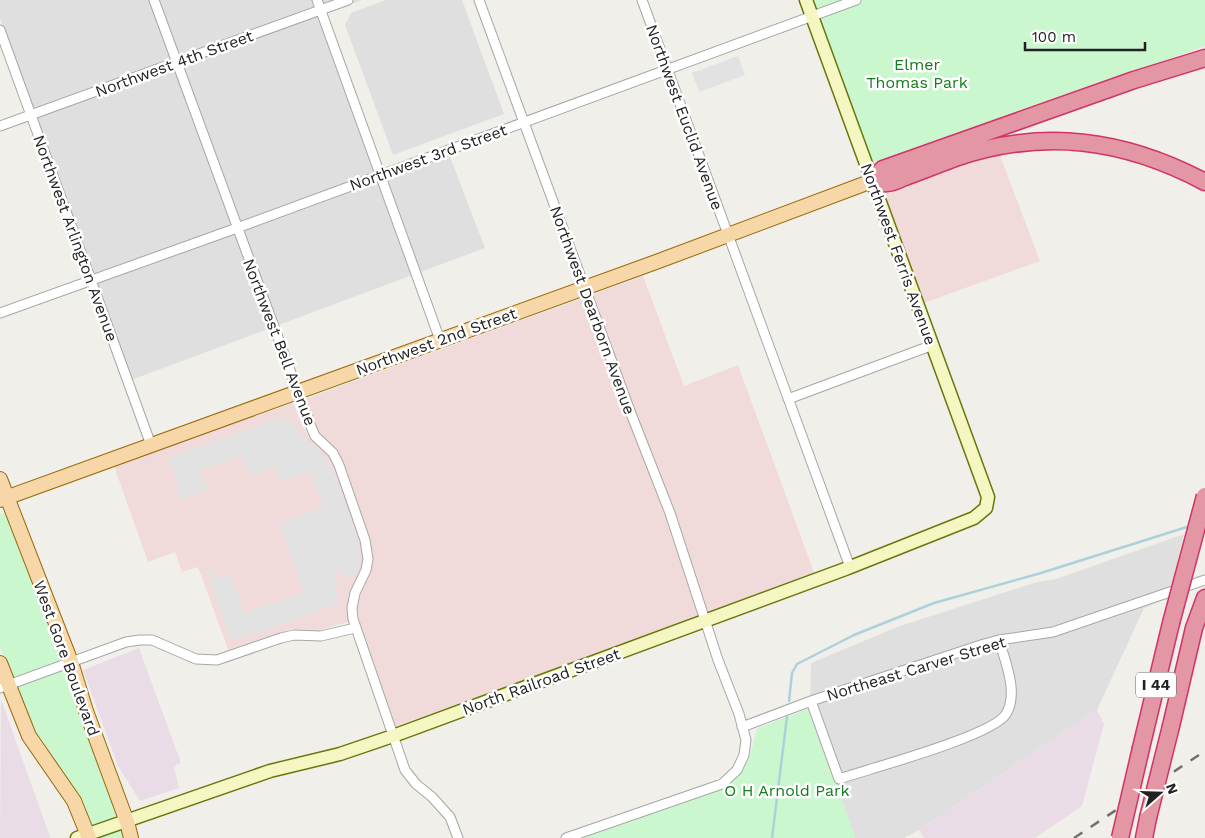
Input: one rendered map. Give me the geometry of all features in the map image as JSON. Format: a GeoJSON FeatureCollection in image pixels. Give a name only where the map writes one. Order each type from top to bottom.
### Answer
{"type":"FeatureCollection","features":[{"type":"Feature","properties":{"kind":"highway"},"geometry":{"type":"LineString","coordinates":[[872,181],[883,169],[1134,80],[1200,60]]}},
{"type":"Feature","properties":{"kind":"highway"},"geometry":{"type":"LineString","coordinates":[[872,181],[887,184],[986,149],[1018,142],[1047,140],[1084,142],[1134,152],[1157,160],[1205,182]]}},
{"type":"Feature","properties":{"kind":"highway","name":"I 44"},"geometry":{"type":"LineString","coordinates":[[1120,838],[1171,622],[1205,496]]}},
{"type":"Feature","properties":{"kind":"highway","name":"I 44"},"geometry":{"type":"LineString","coordinates":[[1144,838],[1194,628],[1205,598]]}},
{"type":"Feature","properties":{"kind":"main road","name":"Northwest 2nd Street"},"geometry":{"type":"LineString","coordinates":[[4,499],[872,181]]}},
{"type":"Feature","properties":{"kind":"main road","name":"West Gore Boulevard"},"geometry":{"type":"LineString","coordinates":[[0,479],[4,499],[71,662],[86,711],[127,822],[131,838]]}},
{"type":"Feature","properties":{"kind":"main road"},"geometry":{"type":"LineString","coordinates":[[0,663],[4,687],[29,736],[74,801],[85,837]]}},
{"type":"Feature","properties":{"kind":"street","name":"Northwest Bell Avenue"},"geometry":{"type":"LineString","coordinates":[[154,0],[315,436],[334,453],[366,540],[368,559],[366,570],[355,593],[352,608],[355,628],[405,770],[416,784],[432,797],[450,817],[458,838]]}},
{"type":"Feature","properties":{"kind":"street"},"geometry":{"type":"LineString","coordinates":[[317,0],[440,340]]}},
{"type":"Feature","properties":{"kind":"street","name":"Northwest 4th Street"},"geometry":{"type":"LineString","coordinates":[[0,126],[348,0]]}},
{"type":"Feature","properties":{"kind":"street","name":"Northwest Dearborn Avenue"},"geometry":{"type":"LineString","coordinates":[[479,0],[584,288],[670,513],[718,660],[739,714],[746,740],[744,755],[737,770],[722,784],[566,838]]}},
{"type":"Feature","properties":{"kind":"street","name":"Northwest Euclid Avenue"},"geometry":{"type":"LineString","coordinates":[[642,0],[850,567]]}},
{"type":"Feature","properties":{"kind":"street","name":"Northwest Ferris Avenue"},"geometry":{"type":"LineString","coordinates":[[806,0],[988,497],[986,508]]}},
{"type":"Feature","properties":{"kind":"street","name":"Northwest 3rd Street"},"geometry":{"type":"LineString","coordinates":[[0,313],[237,228],[856,0]]}},
{"type":"Feature","properties":{"kind":"street","name":"Northwest Arlington Avenue"},"geometry":{"type":"LineString","coordinates":[[0,30],[151,445]]}},
{"type":"Feature","properties":{"kind":"street"},"geometry":{"type":"LineString","coordinates":[[788,399],[933,345]]}},
{"type":"Feature","properties":{"kind":"street","name":"North Railroad Street"},"geometry":{"type":"LineString","coordinates":[[85,837],[270,771],[340,754],[393,736],[850,567],[974,518],[986,508]]}},
{"type":"Feature","properties":{"kind":"street","name":"Northeast Carver Street"},"geometry":{"type":"LineString","coordinates":[[742,727],[811,701],[999,640],[1054,632],[1205,580]]}},
{"type":"Feature","properties":{"kind":"street"},"geometry":{"type":"LineString","coordinates":[[4,687],[126,642],[152,640],[196,659],[217,660],[294,635],[321,636],[355,628]]}},
{"type":"Feature","properties":{"kind":"street"},"geometry":{"type":"LineString","coordinates":[[811,701],[839,779],[957,741],[993,726],[1006,715],[1011,697],[1009,679],[999,640]]}},
{"type":"Feature","properties":{"kind":"shaded area"},"geometry":{"type":"Polygon","coordinates":[[[0,0],[362,0],[319,16],[378,181],[449,154],[485,248],[131,380],[0,18],[0,0]]]}},
{"type":"Feature","properties":{"kind":"shaded area"},"geometry":{"type":"Polygon","coordinates":[[[386,0],[462,0],[504,114],[393,155],[345,25],[351,13],[386,0]]]}},
{"type":"Feature","properties":{"kind":"shaded area"},"geometry":{"type":"Polygon","coordinates":[[[738,56],[745,75],[699,92],[692,73],[738,56]]]}},
{"type":"Feature","properties":{"kind":"shaded area"},"geometry":{"type":"Polygon","coordinates":[[[998,150],[1040,261],[921,304],[883,192],[941,168],[998,150]]]}},
{"type":"Feature","properties":{"kind":"shaded area"},"geometry":{"type":"Polygon","coordinates":[[[643,276],[684,386],[738,365],[815,575],[393,727],[362,639],[357,606],[370,543],[323,439],[317,431],[305,399],[643,276]]]}},
{"type":"Feature","properties":{"kind":"shaded area"},"geometry":{"type":"Polygon","coordinates":[[[293,403],[309,437],[330,456],[334,463],[364,549],[363,564],[348,597],[348,622],[320,630],[291,629],[229,652],[198,567],[182,572],[175,552],[148,562],[114,466],[293,403]]]}},
{"type":"Feature","properties":{"kind":"shaded area"},"geometry":{"type":"Polygon","coordinates":[[[284,416],[286,422],[292,420],[298,432],[329,463],[360,545],[360,562],[354,579],[341,575],[340,571],[333,574],[337,587],[334,588],[339,603],[253,635],[252,633],[231,641],[207,572],[212,570],[216,579],[230,575],[245,613],[304,592],[279,523],[323,507],[310,472],[280,482],[274,467],[250,475],[242,455],[200,470],[208,490],[180,500],[175,487],[178,485],[168,458],[284,416]]]}},
{"type":"Feature","properties":{"kind":"shaded area"},"geometry":{"type":"Polygon","coordinates":[[[1184,534],[1169,598],[1144,608],[1097,710],[919,830],[904,838],[855,838],[810,708],[811,663],[897,627],[1037,582],[1056,579],[1184,534]]]}},
{"type":"Feature","properties":{"kind":"shaded area"},"geometry":{"type":"Polygon","coordinates":[[[139,648],[181,763],[174,766],[179,788],[140,801],[118,766],[83,670],[139,648]]]}},
{"type":"Feature","properties":{"kind":"shaded area"},"geometry":{"type":"Polygon","coordinates":[[[1,699],[50,837],[48,838],[0,838],[1,699]]]}},
{"type":"Feature","properties":{"kind":"shaded area"},"geometry":{"type":"Polygon","coordinates":[[[1097,710],[1104,724],[1082,806],[1035,838],[924,838],[919,830],[1097,710]]]}},
{"type":"Feature","properties":{"kind":"green space","name":"Elmer Thomas Park"},"geometry":{"type":"Polygon","coordinates":[[[812,0],[1205,0],[1205,46],[882,163],[873,162],[869,156],[812,0]]]}},
{"type":"Feature","properties":{"kind":"green space"},"geometry":{"type":"Polygon","coordinates":[[[5,513],[65,659],[12,679],[0,647],[0,514],[5,513]]]}},
{"type":"Feature","properties":{"kind":"green space"},"geometry":{"type":"Polygon","coordinates":[[[67,669],[122,817],[93,828],[84,804],[37,733],[16,687],[67,669]]]}},
{"type":"Feature","properties":{"kind":"green space","name":"O H Arnold Park"},"geometry":{"type":"Polygon","coordinates":[[[810,708],[855,838],[580,838],[720,788],[735,777],[746,764],[758,728],[810,708]]]}},
{"type":"Feature","properties":{"kind":"green space"},"geometry":{"type":"Polygon","coordinates":[[[125,826],[127,838],[97,837],[125,826]]]}},
{"type":"Feature","properties":{"kind":"waterway"},"geometry":{"type":"LineString","coordinates":[[789,701],[792,673],[797,664],[854,635],[934,603],[1041,573],[1190,526]]}},
{"type":"Feature","properties":{"kind":"waterway"},"geometry":{"type":"LineString","coordinates":[[772,838],[787,717]]}},
{"type":"Feature","properties":{"kind":"railway"},"geometry":{"type":"LineString","coordinates":[[1074,838],[1205,751]]}}]}
